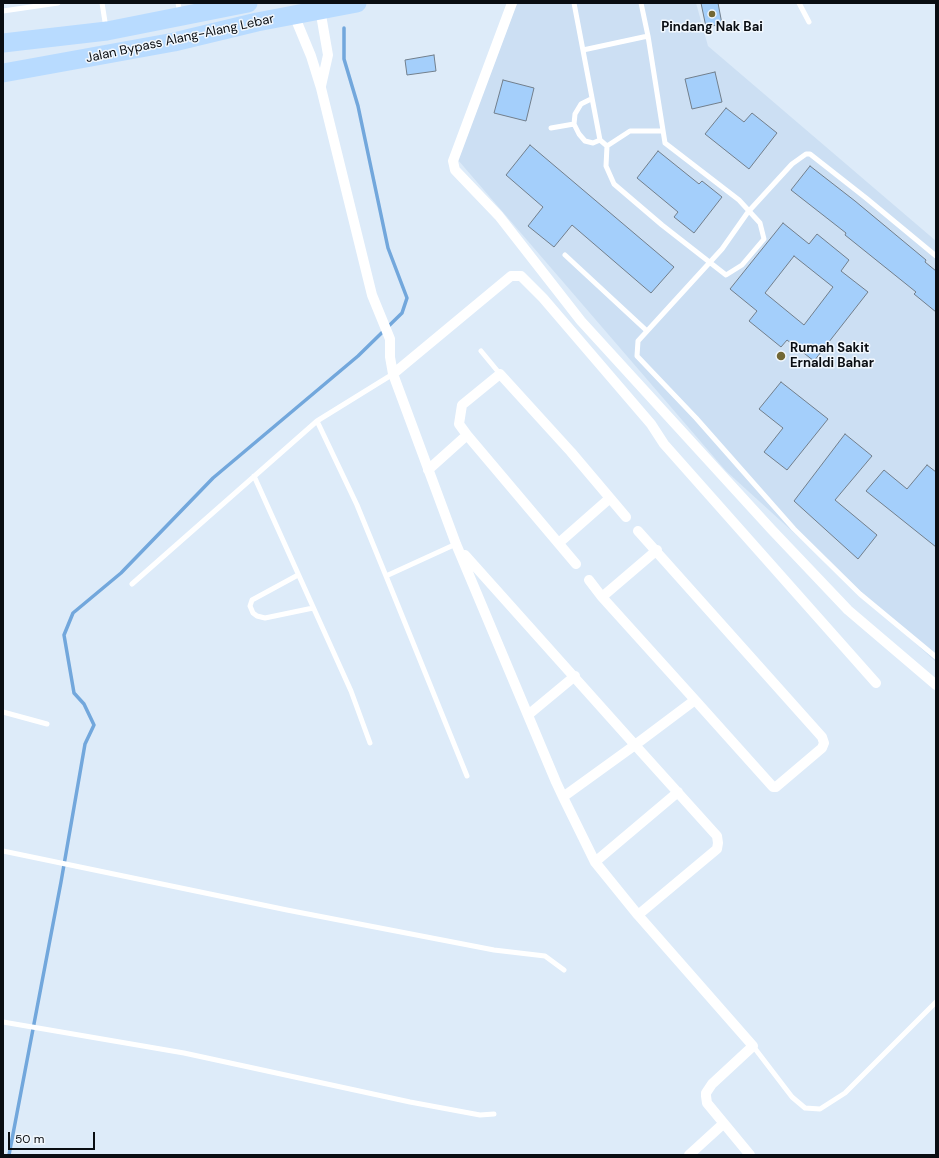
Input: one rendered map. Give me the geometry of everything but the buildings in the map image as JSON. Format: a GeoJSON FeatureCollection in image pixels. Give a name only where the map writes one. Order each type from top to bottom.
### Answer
{"type":"FeatureCollection","features":[{"type":"Feature","properties":{"kind":"highway","name":"Jalan Bypass Alang-Alang Lebar"},"geometry":{"type":"LineString","coordinates":[[3,43],[107,31],[179,9],[248,3]]}},
{"type":"Feature","properties":{"kind":"highway","name":"Jalan Bypass Alang-Alang Lebar"},"geometry":{"type":"LineString","coordinates":[[3,73],[166,43],[326,8],[354,4]]}},
{"type":"Feature","properties":{"kind":"street"},"geometry":{"type":"LineString","coordinates":[[512,3],[453,161],[455,170],[498,216],[581,320],[772,530],[848,610],[936,685]]}},
{"type":"Feature","properties":{"kind":"street"},"geometry":{"type":"LineString","coordinates":[[321,88],[328,55],[326,8]]}},
{"type":"Feature","properties":{"kind":"street"},"geometry":{"type":"LineString","coordinates":[[294,15],[311,56],[321,88],[372,295],[390,339],[390,357],[393,374],[456,544],[563,797],[595,862],[638,915],[753,1046],[712,1084],[706,1093],[708,1103],[723,1124],[750,1155]]}},
{"type":"Feature","properties":{"kind":"street"},"geometry":{"type":"LineString","coordinates":[[393,374],[511,276],[521,276],[542,298],[651,424],[664,444],[876,683]]}},
{"type":"Feature","properties":{"kind":"street"},"geometry":{"type":"LineString","coordinates":[[576,564],[560,542],[459,424],[462,405],[500,374],[571,452],[626,518]]}},
{"type":"Feature","properties":{"kind":"street"},"geometry":{"type":"LineString","coordinates":[[428,470],[467,435]]}},
{"type":"Feature","properties":{"kind":"street"},"geometry":{"type":"LineString","coordinates":[[560,542],[610,498]]}},
{"type":"Feature","properties":{"kind":"street"},"geometry":{"type":"LineString","coordinates":[[589,580],[602,597],[773,787],[776,787],[822,748],[824,743],[822,737],[734,641],[657,550],[638,531]]}},
{"type":"Feature","properties":{"kind":"street"},"geometry":{"type":"LineString","coordinates":[[456,544],[486,580],[575,676],[717,836],[717,849],[638,915]]}},
{"type":"Feature","properties":{"kind":"street"},"geometry":{"type":"LineString","coordinates":[[602,597],[657,550]]}},
{"type":"Feature","properties":{"kind":"street"},"geometry":{"type":"LineString","coordinates":[[528,715],[575,676]]}},
{"type":"Feature","properties":{"kind":"street"},"geometry":{"type":"LineString","coordinates":[[563,797],[695,700]]}},
{"type":"Feature","properties":{"kind":"street"},"geometry":{"type":"LineString","coordinates":[[595,862],[678,792]]}},
{"type":"Feature","properties":{"kind":"street"},"geometry":{"type":"LineString","coordinates":[[689,1155],[723,1124]]}},
{"type":"Feature","properties":{"kind":"lane"},"geometry":{"type":"LineString","coordinates":[[3,11],[58,3]]}},
{"type":"Feature","properties":{"kind":"lane"},"geometry":{"type":"LineString","coordinates":[[102,3],[107,31]]}},
{"type":"Feature","properties":{"kind":"lane"},"geometry":{"type":"LineString","coordinates":[[574,3],[600,140],[607,146]]}},
{"type":"Feature","properties":{"kind":"lane"},"geometry":{"type":"LineString","coordinates":[[607,146],[606,166],[614,184],[662,225],[726,275],[742,265],[764,239],[760,223],[748,212],[739,200],[665,143],[642,3]]}},
{"type":"Feature","properties":{"kind":"lane"},"geometry":{"type":"LineString","coordinates":[[799,3],[810,22]]}},
{"type":"Feature","properties":{"kind":"lane"},"geometry":{"type":"LineString","coordinates":[[583,50],[648,36]]}},
{"type":"Feature","properties":{"kind":"lane"},"geometry":{"type":"LineString","coordinates":[[592,99],[581,104],[575,114],[574,124],[579,134],[585,141],[593,143],[600,140]]}},
{"type":"Feature","properties":{"kind":"lane"},"geometry":{"type":"LineString","coordinates":[[551,128],[574,124]]}},
{"type":"Feature","properties":{"kind":"lane"},"geometry":{"type":"LineString","coordinates":[[607,146],[630,131],[663,131]]}},
{"type":"Feature","properties":{"kind":"lane"},"geometry":{"type":"LineString","coordinates":[[936,256],[810,154],[801,156],[748,212],[722,249],[638,341],[637,356],[696,418],[794,529],[860,594],[936,657]]}},
{"type":"Feature","properties":{"kind":"lane"},"geometry":{"type":"LineString","coordinates":[[565,255],[647,331]]}},
{"type":"Feature","properties":{"kind":"lane"},"geometry":{"type":"LineString","coordinates":[[481,351],[500,374]]}},
{"type":"Feature","properties":{"kind":"lane"},"geometry":{"type":"LineString","coordinates":[[132,584],[317,421],[393,374]]}},
{"type":"Feature","properties":{"kind":"lane"},"geometry":{"type":"LineString","coordinates":[[317,421],[357,505],[467,776]]}},
{"type":"Feature","properties":{"kind":"lane"},"geometry":{"type":"LineString","coordinates":[[254,476],[351,691],[370,743]]}},
{"type":"Feature","properties":{"kind":"lane"},"geometry":{"type":"LineString","coordinates":[[386,576],[456,544]]}},
{"type":"Feature","properties":{"kind":"lane"},"geometry":{"type":"LineString","coordinates":[[298,575],[252,600],[250,606],[257,616],[265,618],[314,608]]}},
{"type":"Feature","properties":{"kind":"lane"},"geometry":{"type":"LineString","coordinates":[[3,712],[47,724]]}},
{"type":"Feature","properties":{"kind":"lane"},"geometry":{"type":"LineString","coordinates":[[3,850],[287,910],[494,950],[545,956],[564,970]]}},
{"type":"Feature","properties":{"kind":"lane"},"geometry":{"type":"LineString","coordinates":[[753,1046],[792,1097],[805,1108],[820,1110],[845,1093],[936,1002]]}},
{"type":"Feature","properties":{"kind":"lane"},"geometry":{"type":"LineString","coordinates":[[3,1022],[184,1054],[410,1102],[480,1115],[494,1114]]}},
{"type":"Feature","properties":{"kind":"shaded area","name":"Rumah Sakit Ernaldi Bahar"},"geometry":{"type":"Polygon","coordinates":[[[517,3],[696,3],[708,46],[936,241],[936,662],[726,471],[458,160],[517,3]]]}},
{"type":"Feature","properties":{"kind":"waterway"},"geometry":{"type":"LineString","coordinates":[[9,1155],[61,882],[85,744],[94,725],[84,704],[74,693],[64,635],[73,613],[121,573],[213,478],[358,356],[402,313],[407,298],[388,248],[358,106],[344,59],[344,28]]}},
{"type":"Feature","properties":{"kind":"place","name":"Pindang Nak Bai"},"geometry":{"type":"Point","coordinates":[712,14]}},
{"type":"Feature","properties":{"kind":"place","name":"Rumah Sakit Ernaldi Bahar"},"geometry":{"type":"Point","coordinates":[781,356]}}]}
